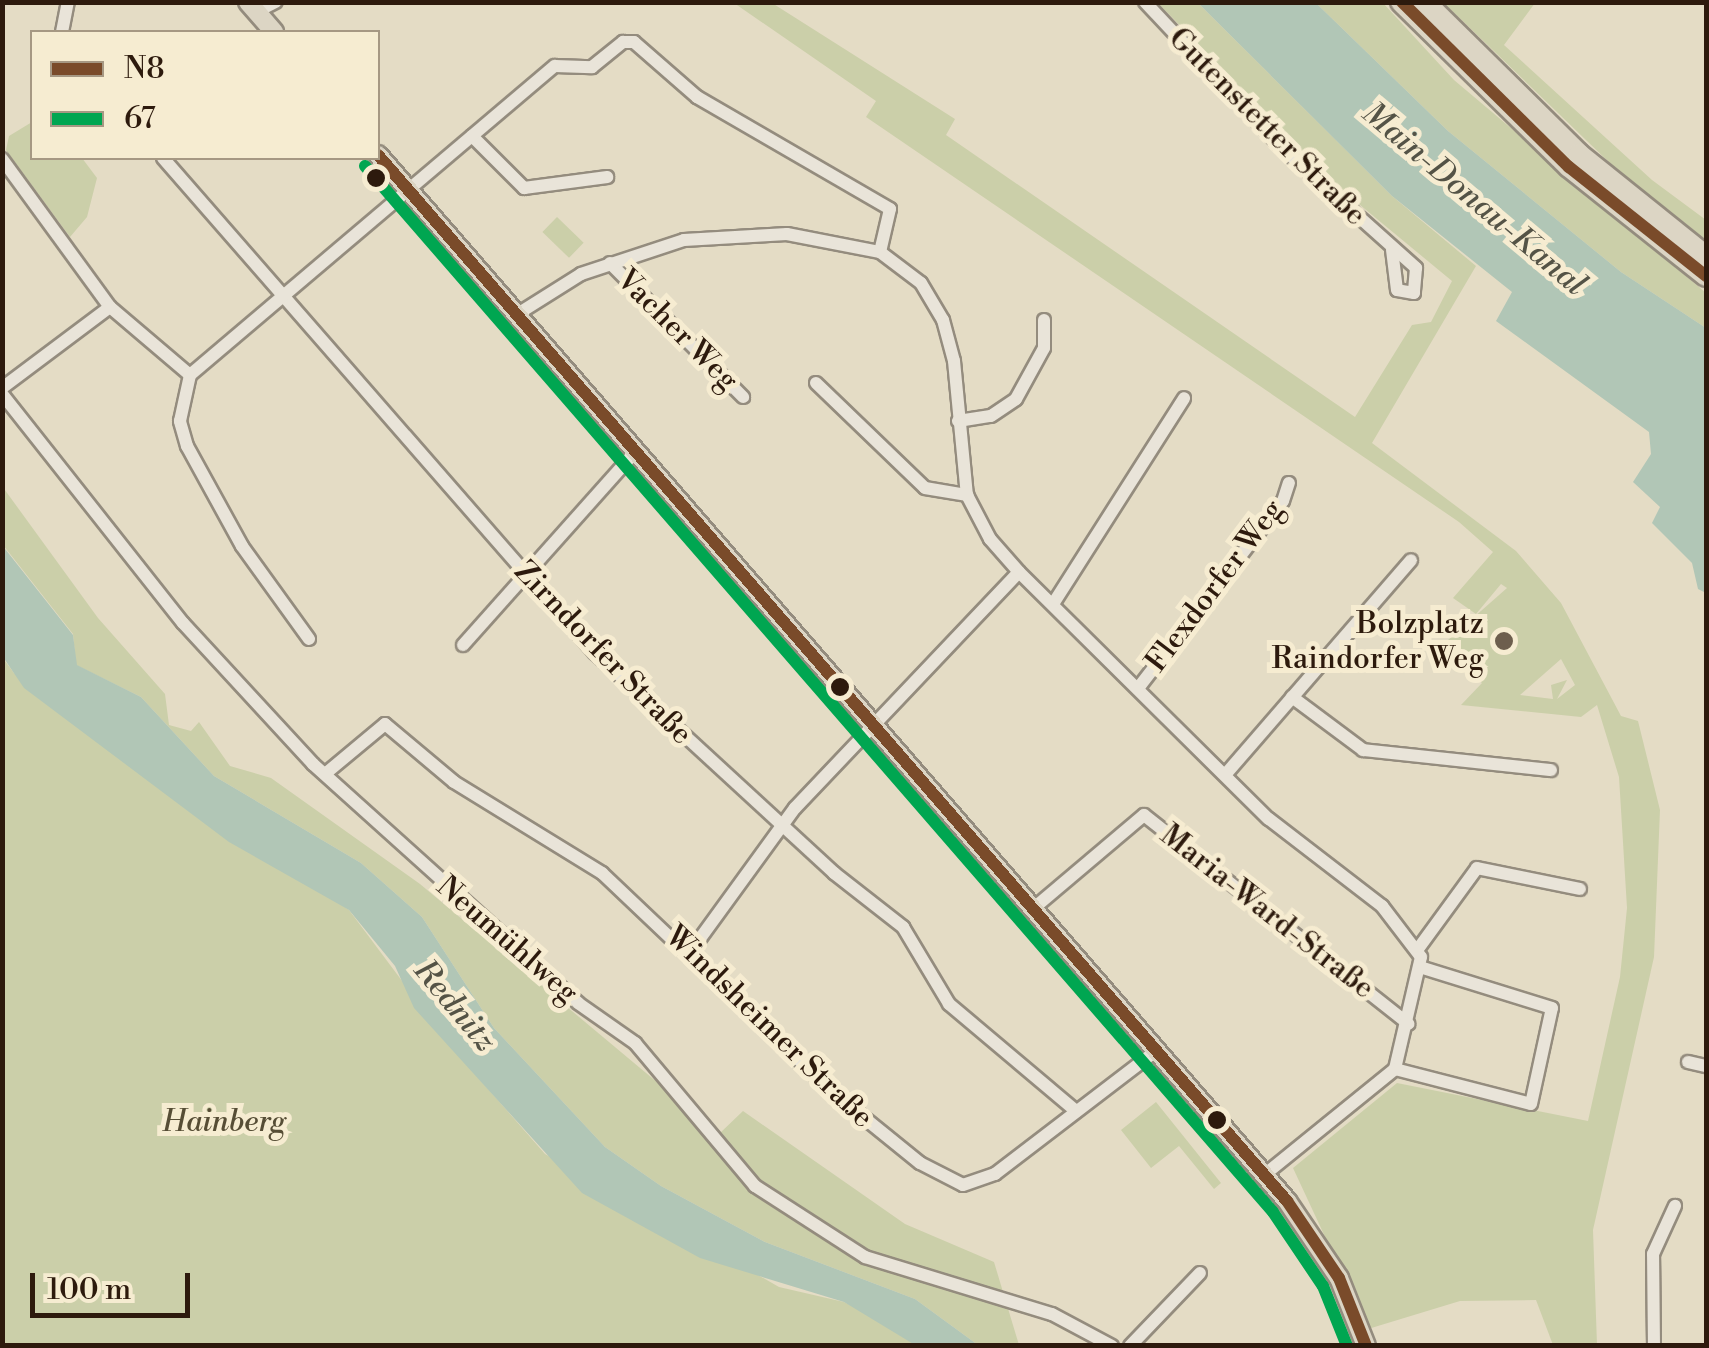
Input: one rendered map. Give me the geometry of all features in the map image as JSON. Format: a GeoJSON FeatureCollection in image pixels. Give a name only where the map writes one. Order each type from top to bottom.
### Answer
{"type":"FeatureCollection","features":[{"type":"Feature","properties":{"kind":"highway"},"geometry":{"type":"LineString","coordinates":[[1400,2],[1559,158],[1706,276]]}},
{"type":"Feature","properties":{"kind":"highway"},"geometry":{"type":"LineString","coordinates":[[1424,2],[1579,154],[1706,256]]}},
{"type":"Feature","properties":{"kind":"main road"},"geometry":{"type":"LineString","coordinates":[[252,7],[272,30]]}},
{"type":"Feature","properties":{"kind":"main road"},"geometry":{"type":"LineString","coordinates":[[380,157],[878,726],[1264,1175],[1323,1250],[1366,1346]]}},
{"type":"Feature","properties":{"kind":"street"},"geometry":{"type":"LineString","coordinates":[[62,30],[68,2]]}},
{"type":"Feature","properties":{"kind":"street"},"geometry":{"type":"LineString","coordinates":[[252,7],[276,2]]}},
{"type":"Feature","properties":{"kind":"street","name":"Gutenstetter Straße"},"geometry":{"type":"LineString","coordinates":[[1145,2],[1239,106],[1392,250]]}},
{"type":"Feature","properties":{"kind":"street"},"geometry":{"type":"LineString","coordinates":[[309,639],[242,546],[187,446],[180,420],[190,375],[555,66],[592,67],[624,42],[634,42],[697,96],[890,209],[880,252]]}},
{"type":"Feature","properties":{"kind":"street"},"geometry":{"type":"LineString","coordinates":[[472,136],[524,188],[607,178]]}},
{"type":"Feature","properties":{"kind":"street"},"geometry":{"type":"LineString","coordinates":[[2,159],[110,307],[190,375]]}},
{"type":"Feature","properties":{"kind":"street","name":"Zirndorfer Straße"},"geometry":{"type":"LineString","coordinates":[[165,160],[526,575],[642,700],[903,926],[950,1004],[1076,1111]]}},
{"type":"Feature","properties":{"kind":"street"},"geometry":{"type":"LineString","coordinates":[[516,315],[610,263],[684,240],[735,234],[792,234],[880,252],[922,282],[943,320],[954,361],[967,495],[990,540],[1269,818],[1362,888],[1418,949],[1423,968],[1395,1069],[1264,1175]]}},
{"type":"Feature","properties":{"kind":"street","name":"Vacher Weg"},"geometry":{"type":"LineString","coordinates":[[610,263],[743,397]]}},
{"type":"Feature","properties":{"kind":"street"},"geometry":{"type":"LineString","coordinates":[[2,391],[110,307]]}},
{"type":"Feature","properties":{"kind":"street"},"geometry":{"type":"LineString","coordinates":[[958,420],[991,416],[1016,398],[1042,354],[1044,320]]}},
{"type":"Feature","properties":{"kind":"street"},"geometry":{"type":"LineString","coordinates":[[816,383],[924,488],[967,495]]}},
{"type":"Feature","properties":{"kind":"street","name":"Neumühlweg"},"geometry":{"type":"LineString","coordinates":[[2,391],[184,623],[325,774],[578,1004],[635,1043],[755,1186],[793,1215],[865,1257],[1052,1314],[1112,1346]]}},
{"type":"Feature","properties":{"kind":"street"},"geometry":{"type":"LineString","coordinates":[[1054,604],[1184,398]]}},
{"type":"Feature","properties":{"kind":"street"},"geometry":{"type":"LineString","coordinates":[[462,645],[636,451]]}},
{"type":"Feature","properties":{"kind":"street","name":"Flexdorfer Weg"},"geometry":{"type":"LineString","coordinates":[[1139,688],[1283,501],[1290,483]]}},
{"type":"Feature","properties":{"kind":"street"},"geometry":{"type":"LineString","coordinates":[[1225,775],[1411,560]]}},
{"type":"Feature","properties":{"kind":"street"},"geometry":{"type":"LineString","coordinates":[[690,951],[782,824],[1019,572]]}},
{"type":"Feature","properties":{"kind":"street"},"geometry":{"type":"LineString","coordinates":[[1292,697],[1363,750],[1551,770]]}},
{"type":"Feature","properties":{"kind":"street","name":"Windsheimer Straße"},"geometry":{"type":"LineString","coordinates":[[325,774],[386,724],[454,782],[602,873],[690,951],[836,1096],[952,1181],[979,1184],[1157,1050]]}},
{"type":"Feature","properties":{"kind":"street","name":"Maria-Ward-Straße"},"geometry":{"type":"LineString","coordinates":[[1034,908],[1144,815],[1409,1024]]}},
{"type":"Feature","properties":{"kind":"street"},"geometry":{"type":"LineString","coordinates":[[1418,949],[1477,868],[1580,889]]}},
{"type":"Feature","properties":{"kind":"street"},"geometry":{"type":"LineString","coordinates":[[1395,1069],[1531,1104],[1552,1008],[1423,968]]}},
{"type":"Feature","properties":{"kind":"street"},"geometry":{"type":"LineString","coordinates":[[1688,1062],[1706,1066]]}},
{"type":"Feature","properties":{"kind":"street"},"geometry":{"type":"LineString","coordinates":[[1654,1346],[1653,1254],[1675,1206]]}},
{"type":"Feature","properties":{"kind":"street"},"geometry":{"type":"LineString","coordinates":[[1130,1346],[1200,1273]]}},
{"type":"Feature","properties":{"kind":"green space"},"geometry":{"type":"Polygon","coordinates":[[[734,3],[772,3],[955,119],[946,135],[1355,417],[1412,325],[1431,322],[1452,281],[1331,181],[1158,3],[1198,3],[1392,196],[1476,266],[1372,443],[1516,551],[1561,603],[1621,716],[1638,721],[1660,810],[1654,957],[1593,1230],[1597,1345],[1553,1345],[1536,1300],[1460,1301],[1368,1329],[1293,1168],[1397,1083],[1588,1121],[1620,977],[1627,908],[1619,777],[1597,705],[1581,717],[1461,705],[1482,683],[1439,648],[1507,588],[1501,584],[1476,614],[1453,598],[1493,552],[1459,522],[866,117],[876,101],[734,3]],[[1561,659],[1520,695],[1553,699],[1551,685],[1567,680],[1557,699],[1575,685],[1561,659]]]}},
{"type":"Feature","properties":{"kind":"green space"},"geometry":{"type":"Polygon","coordinates":[[[1316,3],[1383,3],[1454,80],[1706,293],[1706,328],[1621,272],[1448,131],[1316,3]]]}},
{"type":"Feature","properties":{"kind":"green space"},"geometry":{"type":"Polygon","coordinates":[[[1444,3],[1535,3],[1504,45],[1652,180],[1706,220],[1706,240],[1615,168],[1444,3]]]}},
{"type":"Feature","properties":{"kind":"green space"},"geometry":{"type":"Polygon","coordinates":[[[30,123],[30,160],[84,160],[97,178],[87,217],[70,237],[6,150],[9,136],[30,123]]]}},
{"type":"Feature","properties":{"kind":"green space"},"geometry":{"type":"Polygon","coordinates":[[[557,217],[584,243],[569,258],[542,232],[557,217]]]}},
{"type":"Feature","properties":{"kind":"green space"},"geometry":{"type":"Polygon","coordinates":[[[2,486],[98,618],[165,694],[169,725],[191,731],[199,722],[230,766],[271,778],[420,884],[719,1134],[743,1111],[905,1224],[994,1262],[1019,1345],[978,1345],[915,1299],[765,1242],[661,1186],[605,1147],[494,1028],[422,917],[361,863],[214,776],[141,697],[76,665],[73,634],[3,545],[2,486]]]}},
{"type":"Feature","properties":{"kind":"green space","name":"Hainberg"},"geometry":{"type":"Polygon","coordinates":[[[2,657],[14,673],[349,910],[453,1049],[545,1154],[779,1287],[844,1302],[931,1345],[3,1345],[2,657]]]}},
{"type":"Feature","properties":{"kind":"green space"},"geometry":{"type":"Polygon","coordinates":[[[1156,1102],[1221,1183],[1214,1189],[1179,1146],[1151,1168],[1121,1130],[1156,1102]]]}},
{"type":"Feature","properties":{"kind":"water","name":"Main-Donau-Kanal"},"geometry":{"type":"Polygon","coordinates":[[[1198,3],[1316,3],[1448,131],[1621,272],[1706,328],[1706,593],[1698,589],[1692,563],[1652,523],[1660,507],[1633,482],[1651,454],[1649,432],[1496,321],[1512,292],[1392,196],[1198,3]]]}},
{"type":"Feature","properties":{"kind":"water","name":"Rednitz"},"geometry":{"type":"Polygon","coordinates":[[[2,545],[73,635],[77,665],[141,697],[214,776],[361,863],[422,917],[494,1028],[605,1147],[661,1186],[765,1242],[915,1299],[978,1345],[915,1345],[844,1302],[700,1258],[582,1193],[414,1008],[395,966],[349,910],[229,842],[24,688],[3,657],[2,545]]]}},
{"type":"Feature","properties":{"kind":"transit line","name":"N8"},"geometry":{"type":"LineString","coordinates":[[1402,2],[1569,167],[1706,276]]}},
{"type":"Feature","properties":{"kind":"transit line","name":"N8"},"geometry":{"type":"LineString","coordinates":[[380,157],[1287,1201],[1339,1278],[1366,1346]]}},
{"type":"Feature","properties":{"kind":"transit line","name":"67"},"geometry":{"type":"LineString","coordinates":[[365,166],[1273,1212],[1323,1286],[1347,1346]]}},
{"type":"Feature","properties":{"kind":"place","name":"Bolzplatz Raindorfer Weg"},"geometry":{"type":"Point","coordinates":[1504,641]}}]}
